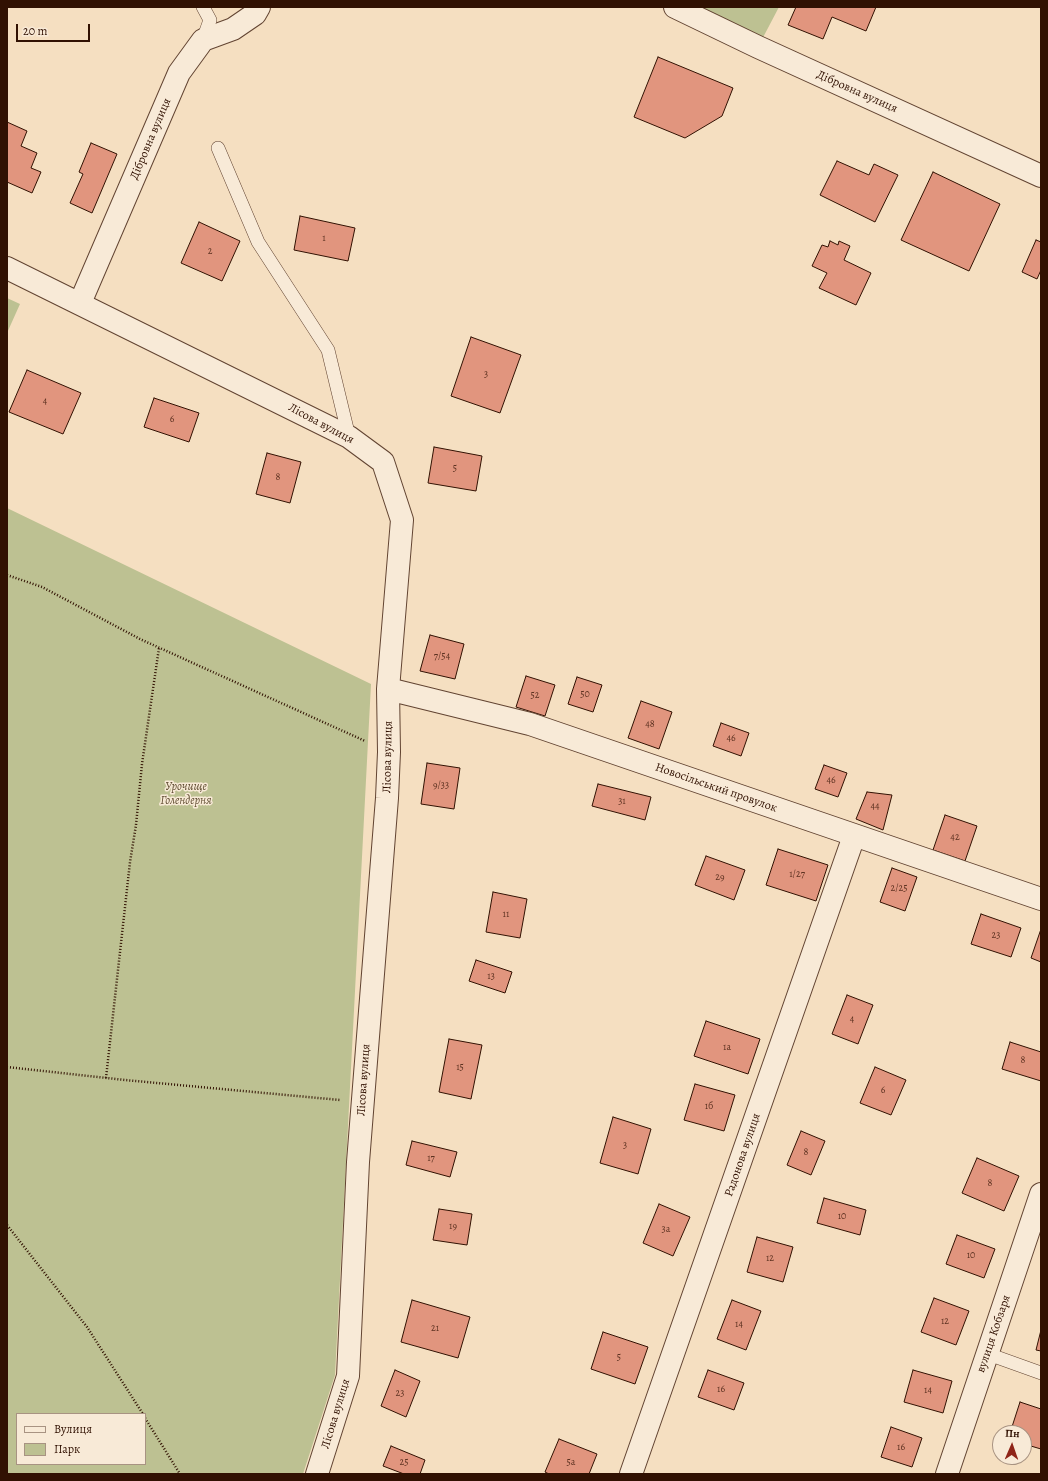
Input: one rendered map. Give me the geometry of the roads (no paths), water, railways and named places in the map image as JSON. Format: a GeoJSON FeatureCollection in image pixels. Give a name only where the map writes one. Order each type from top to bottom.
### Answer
{"type":"FeatureCollection","features":[{"type":"Feature","properties":{"kind":"street"},"geometry":{"type":"LineString","coordinates":[[203,40],[233,29],[255,14],[259,7]]}},
{"type":"Feature","properties":{"kind":"street","name":"Дібровна вулиця"},"geometry":{"type":"LineString","coordinates":[[674,7],[1041,176]]}},
{"type":"Feature","properties":{"kind":"street","name":"Дібровна вулиця"},"geometry":{"type":"LineString","coordinates":[[80,303],[180,73],[203,40]]}},
{"type":"Feature","properties":{"kind":"street","name":"Лісова вулиця"},"geometry":{"type":"LineString","coordinates":[[7,268],[349,437],[384,462],[402,520],[388,689],[389,752],[387,798],[358,1162],[348,1376],[318,1474]]}},
{"type":"Feature","properties":{"kind":"street","name":"Новосільський провулок"},"geometry":{"type":"LineString","coordinates":[[388,689],[530,724],[1041,899]]}},
{"type":"Feature","properties":{"kind":"street","name":"Радонова вулиця"},"geometry":{"type":"LineString","coordinates":[[631,1474],[854,836]]}},
{"type":"Feature","properties":{"kind":"street","name":"вулиця Кобзаря"},"geometry":{"type":"LineString","coordinates":[[947,1474],[1041,1194]]}},
{"type":"Feature","properties":{"kind":"lane"},"geometry":{"type":"LineString","coordinates":[[203,7],[210,20],[203,40]]}},
{"type":"Feature","properties":{"kind":"lane"},"geometry":{"type":"LineString","coordinates":[[218,148],[258,242],[328,350],[349,437]]}},
{"type":"Feature","properties":{"kind":"lane"},"geometry":{"type":"LineString","coordinates":[[988,1354],[1041,1373]]}},
{"type":"Feature","properties":{"kind":"park label","name":"Урочище Голендерня"},"geometry":{"type":"Point","coordinates":[186,794]}}]}
